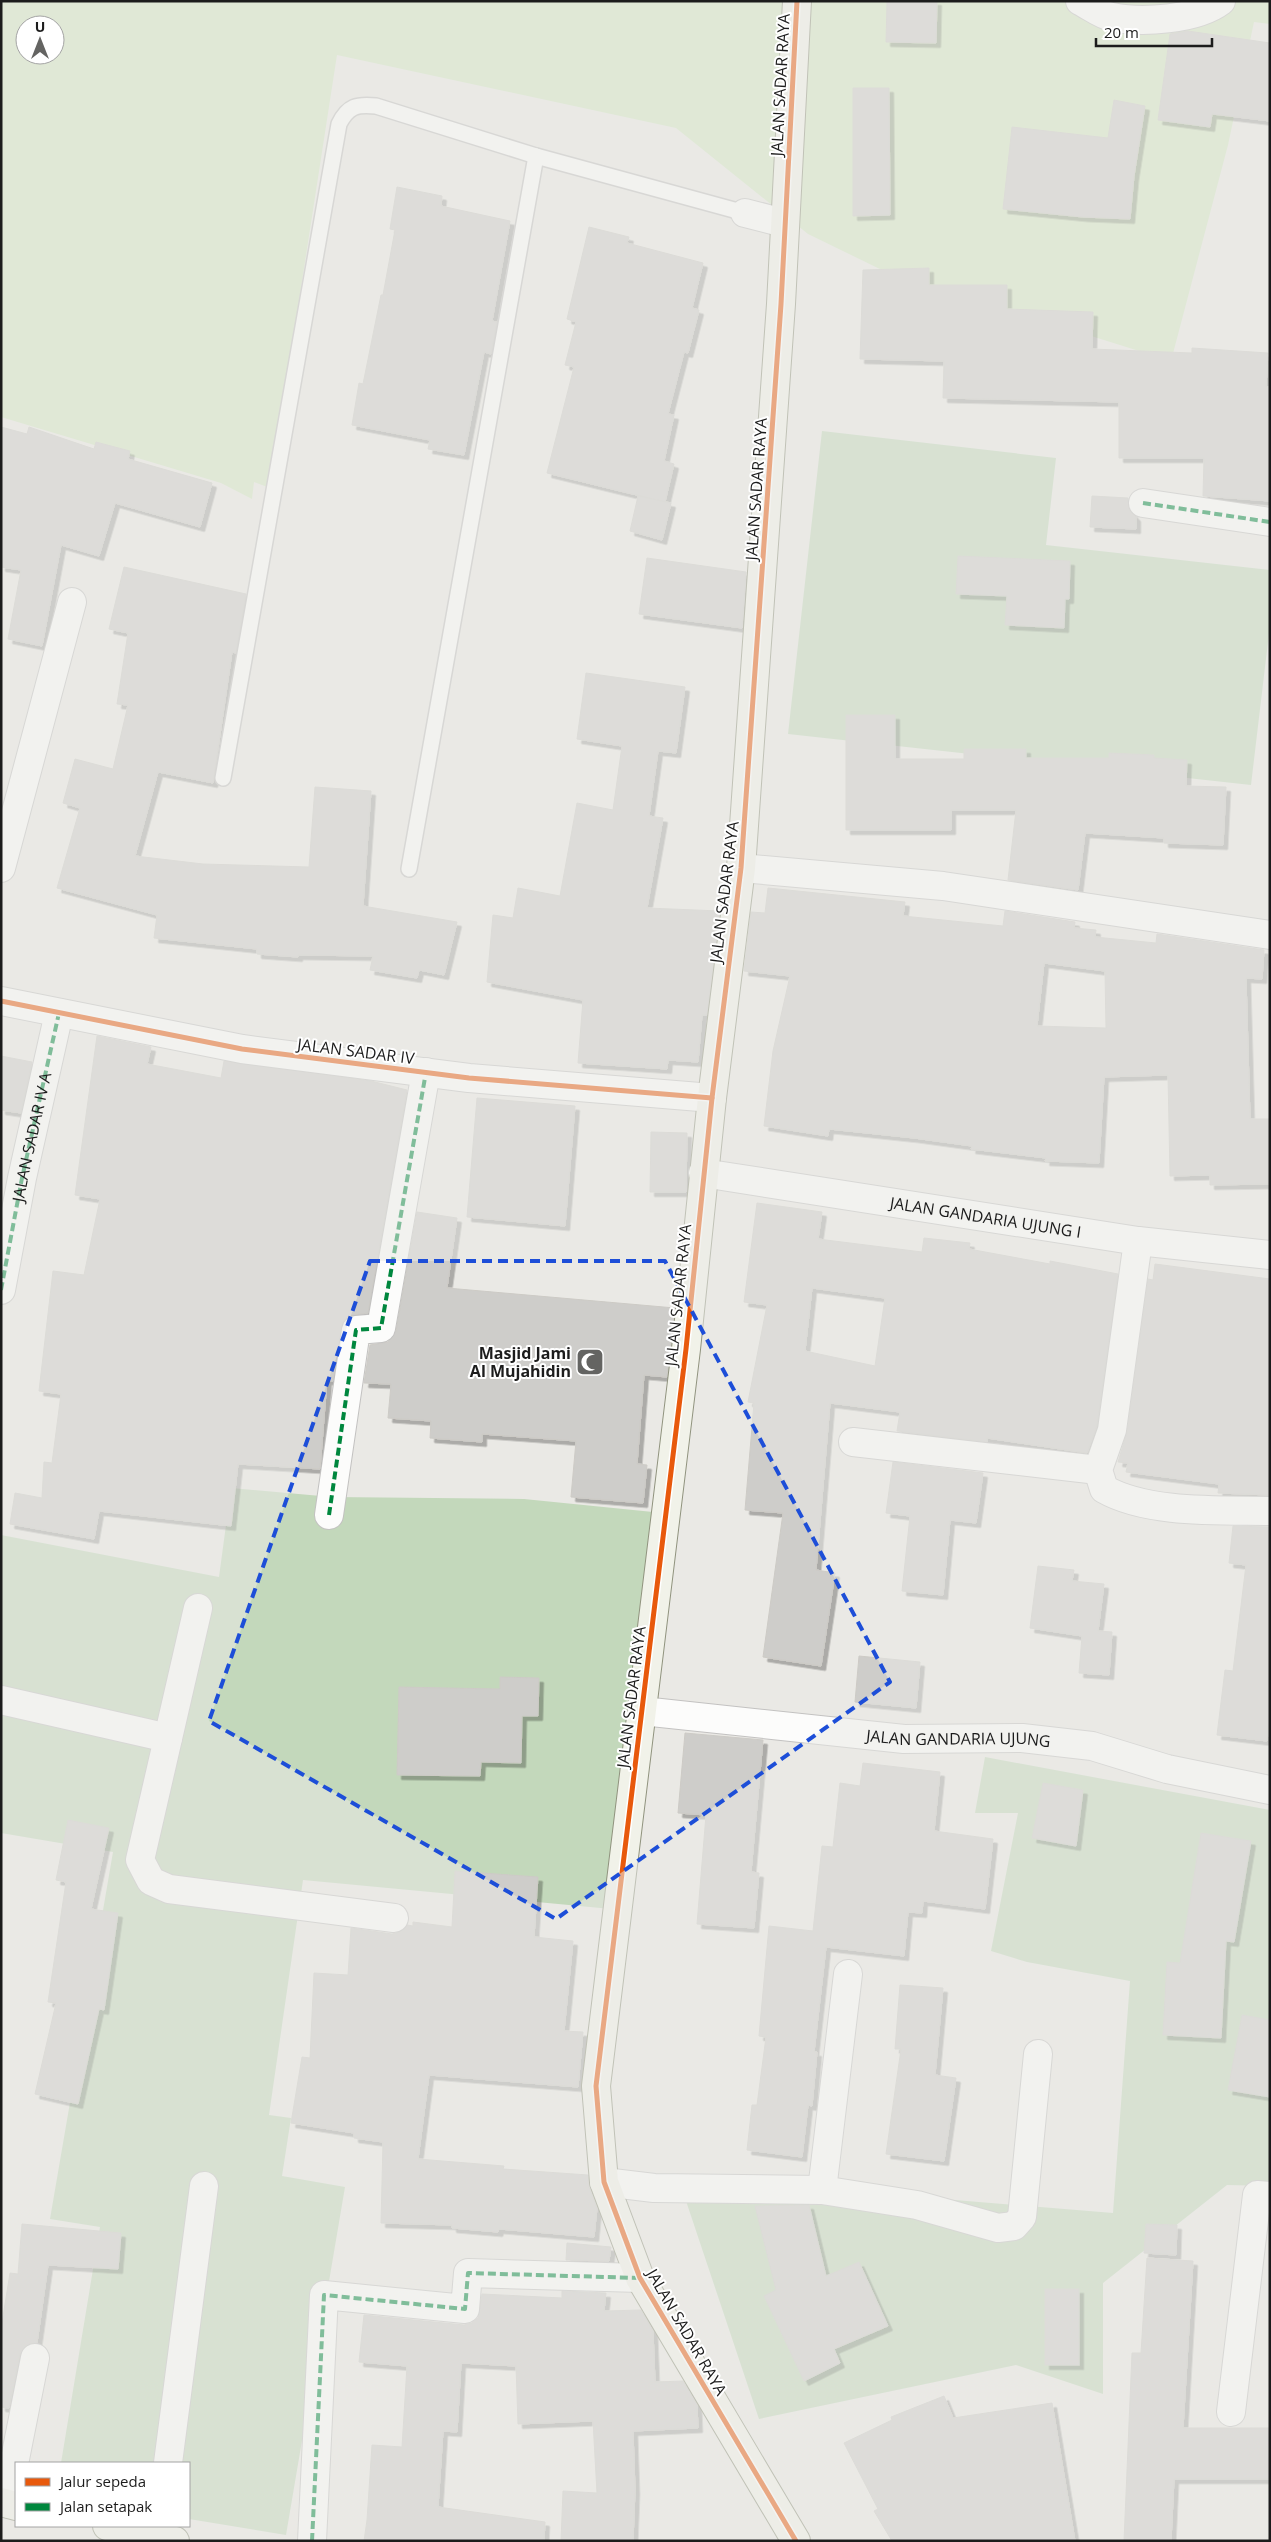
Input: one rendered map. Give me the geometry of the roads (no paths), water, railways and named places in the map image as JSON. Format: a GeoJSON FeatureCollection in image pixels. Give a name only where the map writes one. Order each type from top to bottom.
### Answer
{"type":"FeatureCollection","features":[{"type":"Feature","properties":{"kind":"street","name":"JALAN SADAR RAYA"},"geometry":{"type":"LineString","coordinates":[[796,2541],[640,2278],[604,2182],[596,2086],[686,1349],[703,1173],[741,868],[780,314],[797,1]]}},
{"type":"Feature","properties":{"kind":"street"},"geometry":{"type":"LineString","coordinates":[[1080,1],[1110,17],[1163,19],[1197,12],[1220,1]]}},
{"type":"Feature","properties":{"kind":"street"},"geometry":{"type":"LineString","coordinates":[[744,213],[784,223]]}},
{"type":"Feature","properties":{"kind":"street"},"geometry":{"type":"LineString","coordinates":[[1143,504],[1270,522]]}},
{"type":"Feature","properties":{"kind":"street"},"geometry":{"type":"LineString","coordinates":[[1,868],[72,602]]}},
{"type":"Feature","properties":{"kind":"street"},"geometry":{"type":"LineString","coordinates":[[741,868],[943,886],[1270,935]]}},
{"type":"Feature","properties":{"kind":"street","name":"JALAN SADAR IV"},"geometry":{"type":"LineString","coordinates":[[1,1001],[242,1049],[470,1078],[712,1098]]}},
{"type":"Feature","properties":{"kind":"street","name":"JALAN SADAR IV A"},"geometry":{"type":"LineString","coordinates":[[1,1290],[22,1178],[58,1013]]}},
{"type":"Feature","properties":{"kind":"street"},"geometry":{"type":"LineString","coordinates":[[329,1515],[356,1330],[381,1328],[426,1072]]}},
{"type":"Feature","properties":{"kind":"street","name":"JALAN GANDARIA UJUNG I"},"geometry":{"type":"LineString","coordinates":[[703,1173],[1138,1241],[1270,1255]]}},
{"type":"Feature","properties":{"kind":"street"},"geometry":{"type":"LineString","coordinates":[[1138,1241],[1112,1430],[1098,1470],[1104,1489],[1118,1497],[1156,1505],[1270,1511]]}},
{"type":"Feature","properties":{"kind":"street"},"geometry":{"type":"LineString","coordinates":[[853,1442],[1098,1470]]}},
{"type":"Feature","properties":{"kind":"street"},"geometry":{"type":"LineString","coordinates":[[198,1608],[140,1860],[151,1880],[169,1889],[394,1918]]}},
{"type":"Feature","properties":{"kind":"street"},"geometry":{"type":"LineString","coordinates":[[1,1700],[168,1738]]}},
{"type":"Feature","properties":{"kind":"street","name":"JALAN GANDARIA UJUNG"},"geometry":{"type":"LineString","coordinates":[[642,1711],[904,1739],[1022,1738],[1092,1746],[1167,1769],[1270,1790]]}},
{"type":"Feature","properties":{"kind":"street"},"geometry":{"type":"LineString","coordinates":[[822,2190],[848,1974]]}},
{"type":"Feature","properties":{"kind":"street"},"geometry":{"type":"LineString","coordinates":[[604,2182],[654,2188],[822,2190],[916,2205],[998,2228],[1014,2226],[1022,2217],[1038,2054]]}},
{"type":"Feature","properties":{"kind":"street"},"geometry":{"type":"LineString","coordinates":[[168,2462],[204,2186]]}},
{"type":"Feature","properties":{"kind":"street"},"geometry":{"type":"LineString","coordinates":[[1231,2412],[1257,2195],[1270,2196]]}},
{"type":"Feature","properties":{"kind":"street"},"geometry":{"type":"LineString","coordinates":[[312,2541],[324,2295],[465,2309],[468,2273],[640,2278]]}},
{"type":"Feature","properties":{"kind":"street"},"geometry":{"type":"LineString","coordinates":[[9,2504],[13,2469],[35,2358]]}},
{"type":"Feature","properties":{"kind":"street"},"geometry":{"type":"LineString","coordinates":[[113,2527],[165,2535]]}},
{"type":"Feature","properties":{"kind":"lane"},"geometry":{"type":"LineString","coordinates":[[223,778],[339,124],[344,113],[353,106],[376,106],[536,156],[744,213]]}},
{"type":"Feature","properties":{"kind":"lane"},"geometry":{"type":"LineString","coordinates":[[409,869],[536,156]]}},
{"type":"Feature","properties":{"kind":"place","name":"Masjid Jami Al Mujahidin"},"geometry":{"type":"Point","coordinates":[590,1362]}}]}
